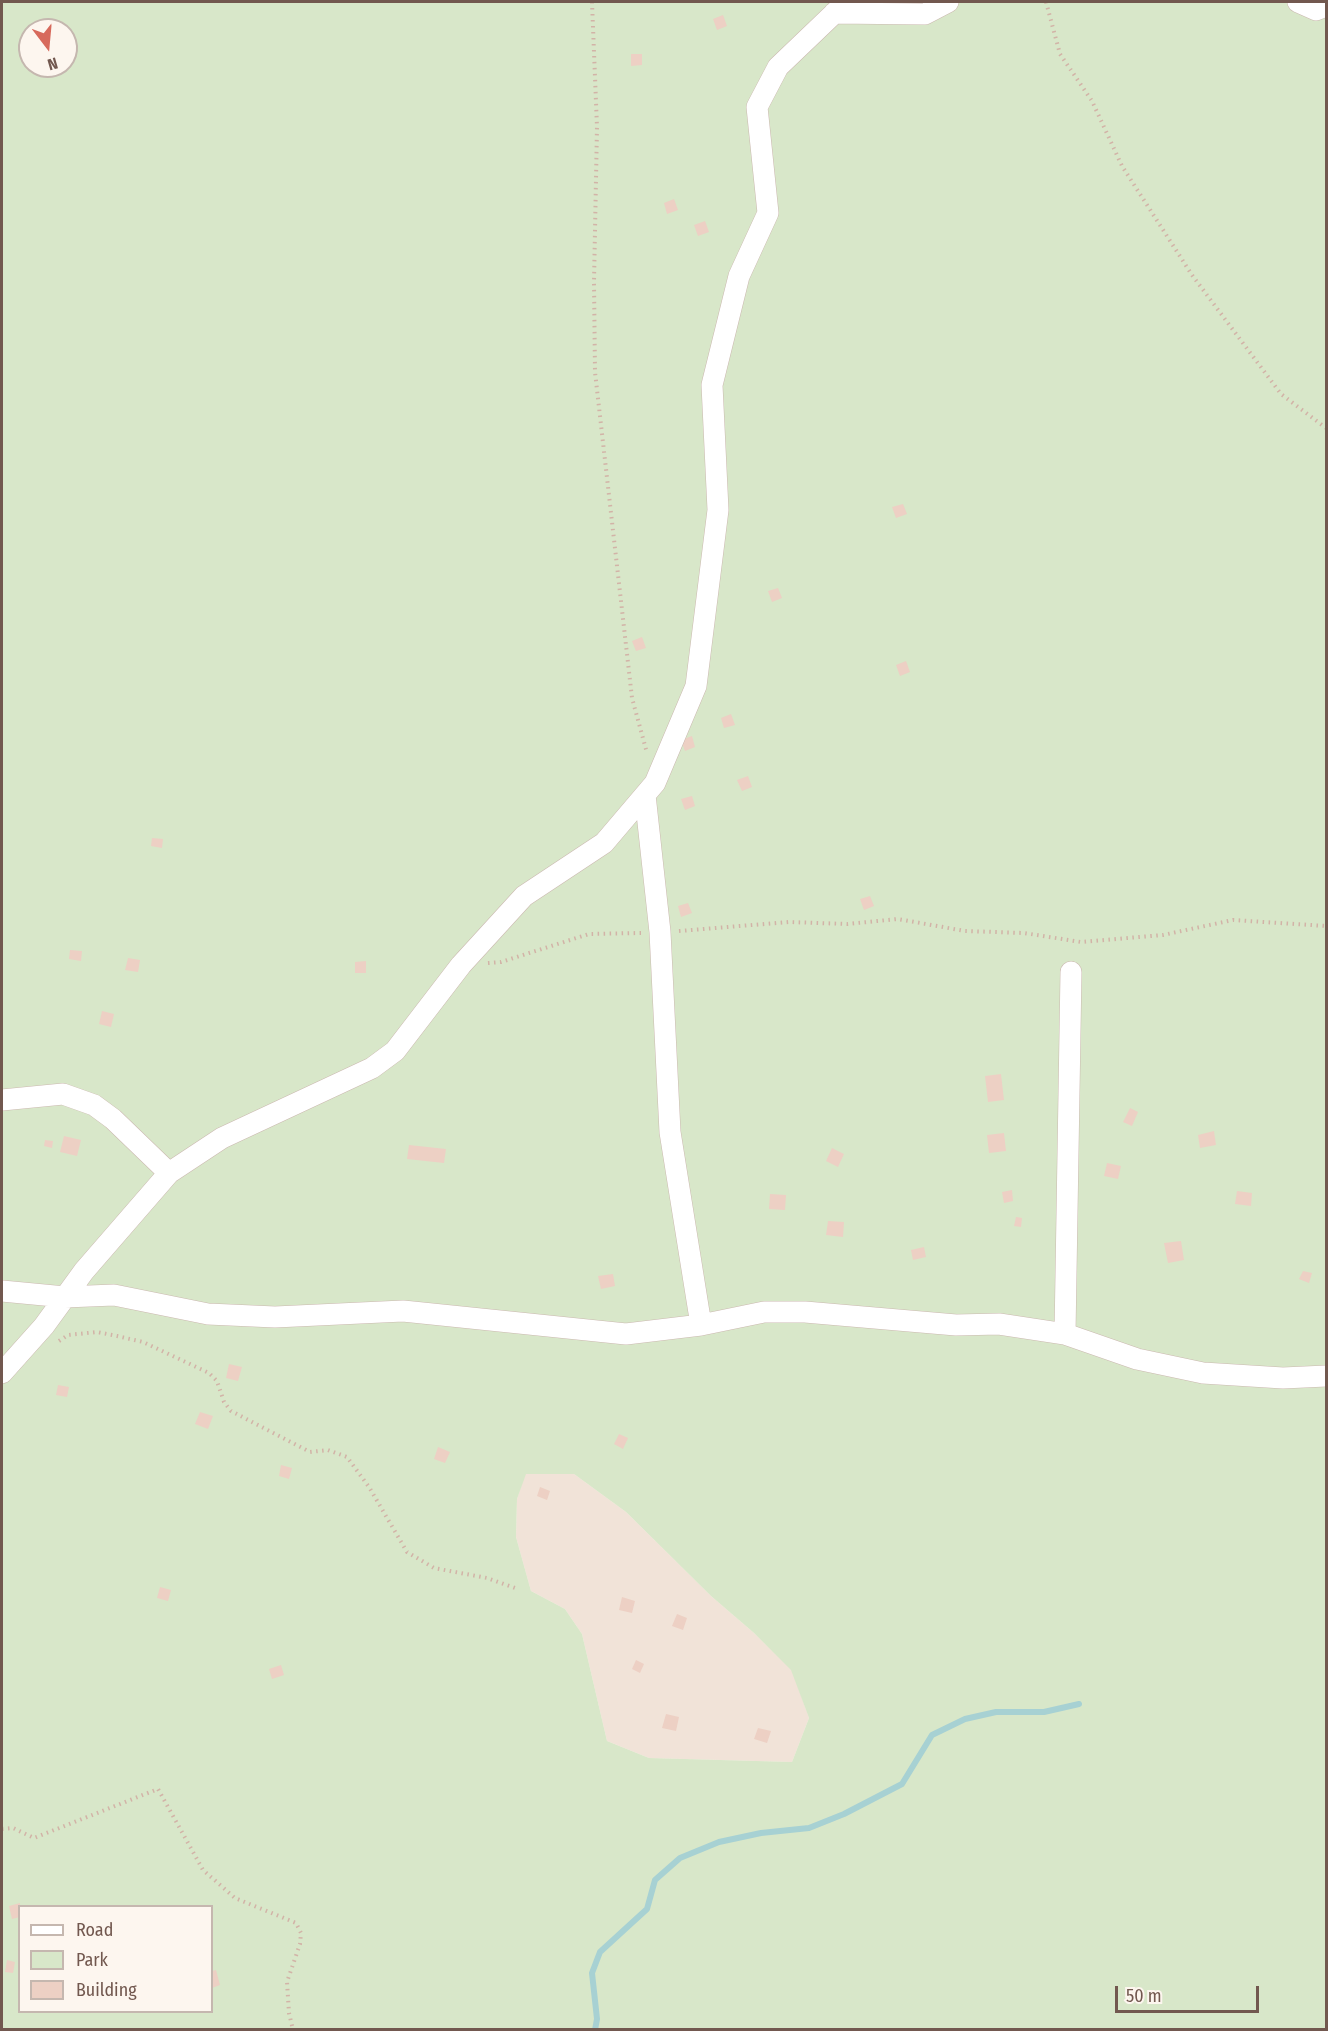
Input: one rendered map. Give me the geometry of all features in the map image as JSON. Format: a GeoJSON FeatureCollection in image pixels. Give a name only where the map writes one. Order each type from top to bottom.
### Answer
{"type":"FeatureCollection","features":[{"type":"Feature","properties":{"kind":"street"},"geometry":{"type":"LineString","coordinates":[[2,1373],[44,1326],[65,1297],[170,1173],[222,1138],[372,1068],[395,1051],[460,965],[524,896],[604,843],[650,789],[696,686],[718,510],[712,385],[739,276],[768,213],[757,107],[778,67],[840,7],[926,14],[948,2]]}},
{"type":"Feature","properties":{"kind":"street"},"geometry":{"type":"LineString","coordinates":[[1298,2],[1316,10],[1326,6]]}},
{"type":"Feature","properties":{"kind":"street"},"geometry":{"type":"LineString","coordinates":[[650,789],[670,1132],[701,1325]]}},
{"type":"Feature","properties":{"kind":"street"},"geometry":{"type":"LineString","coordinates":[[1065,1334],[1071,972]]}},
{"type":"Feature","properties":{"kind":"street"},"geometry":{"type":"LineString","coordinates":[[2,1100],[63,1094],[94,1105],[113,1119],[170,1173]]}},
{"type":"Feature","properties":{"kind":"street"},"geometry":{"type":"LineString","coordinates":[[2,1291],[65,1297],[84,1294],[114,1295],[208,1314],[275,1317],[403,1311],[626,1334],[701,1325],[764,1312],[805,1312],[956,1325],[1018,1326],[1065,1334],[1137,1359],[1203,1373],[1283,1378],[1326,1376]]}},
{"type":"Feature","properties":{"kind":"path"},"geometry":{"type":"LineString","coordinates":[[592,2],[597,127],[595,372],[632,698],[650,789]]}},
{"type":"Feature","properties":{"kind":"path"},"geometry":{"type":"LineString","coordinates":[[1046,2],[1060,54],[1092,101],[1122,166],[1192,275],[1281,394],[1326,428]]}},
{"type":"Feature","properties":{"kind":"path"},"geometry":{"type":"LineString","coordinates":[[460,965],[501,962],[589,934],[660,932],[789,922],[847,924],[898,919],[965,932],[1024,933],[1081,942],[1163,935],[1233,920],[1326,926]]}},
{"type":"Feature","properties":{"kind":"path"},"geometry":{"type":"LineString","coordinates":[[49,1347],[68,1335],[97,1332],[143,1342],[209,1373],[217,1381],[224,1402],[231,1411],[309,1452],[328,1450],[347,1457],[369,1487],[407,1552],[434,1568],[487,1578],[515,1588]]}},
{"type":"Feature","properties":{"kind":"path"},"geometry":{"type":"LineString","coordinates":[[2,1828],[13,1828],[34,1838],[158,1789],[203,1870],[235,1898],[296,1923],[300,1933],[300,1944],[287,1982],[289,2013],[293,2030]]}},
{"type":"Feature","properties":{"kind":"shaded area"},"geometry":{"type":"Polygon","coordinates":[[[525,1474],[574,1474],[626,1512],[711,1596],[792,1670],[809,1718],[792,1762],[649,1758],[607,1741],[582,1634],[565,1609],[531,1591],[516,1537],[517,1499],[525,1474]]]}},
{"type":"Feature","properties":{"kind":"green space"},"geometry":{"type":"Polygon","coordinates":[[[2,2],[1326,2],[1326,2029],[2,2029],[2,2]],[[526,1474],[517,1499],[516,1537],[531,1591],[565,1609],[582,1634],[607,1741],[649,1758],[792,1762],[809,1718],[791,1670],[754,1633],[711,1596],[626,1512],[574,1474],[526,1474]]]}},
{"type":"Feature","properties":{"kind":"building"},"geometry":{"type":"Polygon","coordinates":[[[723,15],[727,26],[717,30],[713,19],[723,15]]]}},
{"type":"Feature","properties":{"kind":"building"},"geometry":{"type":"Polygon","coordinates":[[[631,54],[642,54],[642,65],[631,66],[631,54]]]}},
{"type":"Feature","properties":{"kind":"building"},"geometry":{"type":"Polygon","coordinates":[[[674,199],[678,210],[667,214],[664,203],[674,199]]]}},
{"type":"Feature","properties":{"kind":"building"},"geometry":{"type":"Polygon","coordinates":[[[705,221],[709,232],[698,236],[694,225],[705,221]]]}},
{"type":"Feature","properties":{"kind":"building"},"geometry":{"type":"Polygon","coordinates":[[[903,504],[907,514],[896,518],[892,507],[903,504]]]}},
{"type":"Feature","properties":{"kind":"building"},"geometry":{"type":"Polygon","coordinates":[[[778,588],[782,598],[772,602],[768,591],[778,588]]]}},
{"type":"Feature","properties":{"kind":"building"},"geometry":{"type":"Polygon","coordinates":[[[642,637],[646,648],[636,651],[632,641],[642,637]]]}},
{"type":"Feature","properties":{"kind":"building"},"geometry":{"type":"Polygon","coordinates":[[[906,661],[910,672],[900,676],[896,665],[906,661]]]}},
{"type":"Feature","properties":{"kind":"building"},"geometry":{"type":"Polygon","coordinates":[[[731,714],[735,725],[724,728],[721,718],[731,714]]]}},
{"type":"Feature","properties":{"kind":"building"},"geometry":{"type":"Polygon","coordinates":[[[692,736],[695,747],[685,751],[681,740],[692,736]]]}},
{"type":"Feature","properties":{"kind":"building"},"geometry":{"type":"Polygon","coordinates":[[[748,776],[752,787],[742,791],[737,780],[748,776]]]}},
{"type":"Feature","properties":{"kind":"building"},"geometry":{"type":"Polygon","coordinates":[[[692,796],[695,806],[685,810],[681,799],[692,796]]]}},
{"type":"Feature","properties":{"kind":"building"},"geometry":{"type":"Polygon","coordinates":[[[152,838],[163,839],[162,848],[151,846],[152,838]]]}},
{"type":"Feature","properties":{"kind":"building"},"geometry":{"type":"Polygon","coordinates":[[[870,896],[874,906],[864,910],[860,899],[870,896]]]}},
{"type":"Feature","properties":{"kind":"building"},"geometry":{"type":"Polygon","coordinates":[[[688,903],[692,913],[681,917],[678,906],[688,903]]]}},
{"type":"Feature","properties":{"kind":"building"},"geometry":{"type":"Polygon","coordinates":[[[70,950],[82,951],[81,961],[69,959],[70,950]]]}},
{"type":"Feature","properties":{"kind":"building"},"geometry":{"type":"Polygon","coordinates":[[[128,958],[140,960],[138,972],[125,970],[128,958]]]}},
{"type":"Feature","properties":{"kind":"building"},"geometry":{"type":"Polygon","coordinates":[[[366,961],[366,973],[355,973],[355,962],[366,961]]]}},
{"type":"Feature","properties":{"kind":"building"},"geometry":{"type":"Polygon","coordinates":[[[102,1011],[114,1014],[111,1027],[99,1024],[102,1011]]]}},
{"type":"Feature","properties":{"kind":"building"},"geometry":{"type":"Polygon","coordinates":[[[1001,1074],[1004,1100],[988,1102],[985,1076],[1001,1074]]]}},
{"type":"Feature","properties":{"kind":"building"},"geometry":{"type":"Polygon","coordinates":[[[1130,1108],[1138,1112],[1132,1126],[1123,1122],[1130,1108]]]}},
{"type":"Feature","properties":{"kind":"building"},"geometry":{"type":"Polygon","coordinates":[[[1214,1131],[1216,1145],[1200,1148],[1198,1135],[1214,1131]]]}},
{"type":"Feature","properties":{"kind":"building"},"geometry":{"type":"Polygon","coordinates":[[[1004,1133],[1006,1151],[989,1153],[987,1135],[1004,1133]]]}},
{"type":"Feature","properties":{"kind":"building"},"geometry":{"type":"Polygon","coordinates":[[[64,1136],[81,1140],[77,1156],[60,1152],[64,1136]]]}},
{"type":"Feature","properties":{"kind":"building"},"geometry":{"type":"Polygon","coordinates":[[[45,1140],[53,1141],[52,1148],[44,1146],[45,1140]]]}},
{"type":"Feature","properties":{"kind":"building"},"geometry":{"type":"Polygon","coordinates":[[[409,1145],[446,1149],[444,1163],[407,1159],[409,1145]]]}},
{"type":"Feature","properties":{"kind":"building"},"geometry":{"type":"Polygon","coordinates":[[[832,1148],[844,1154],[838,1167],[826,1161],[832,1148]]]}},
{"type":"Feature","properties":{"kind":"building"},"geometry":{"type":"Polygon","coordinates":[[[1107,1163],[1121,1166],[1118,1179],[1104,1176],[1107,1163]]]}},
{"type":"Feature","properties":{"kind":"building"},"geometry":{"type":"Polygon","coordinates":[[[1012,1190],[1013,1201],[1004,1203],[1002,1192],[1012,1190]]]}},
{"type":"Feature","properties":{"kind":"building"},"geometry":{"type":"Polygon","coordinates":[[[1237,1191],[1252,1193],[1251,1206],[1235,1204],[1237,1191]]]}},
{"type":"Feature","properties":{"kind":"building"},"geometry":{"type":"Polygon","coordinates":[[[770,1194],[786,1195],[785,1210],[769,1209],[770,1194]]]}},
{"type":"Feature","properties":{"kind":"building"},"geometry":{"type":"Polygon","coordinates":[[[1016,1217],[1022,1218],[1021,1227],[1014,1226],[1016,1217]]]}},
{"type":"Feature","properties":{"kind":"building"},"geometry":{"type":"Polygon","coordinates":[[[828,1221],[844,1222],[843,1237],[826,1235],[828,1221]]]}},
{"type":"Feature","properties":{"kind":"building"},"geometry":{"type":"Polygon","coordinates":[[[1181,1241],[1184,1260],[1168,1263],[1164,1243],[1181,1241]]]}},
{"type":"Feature","properties":{"kind":"building"},"geometry":{"type":"Polygon","coordinates":[[[924,1247],[926,1257],[913,1260],[911,1250],[924,1247]]]}},
{"type":"Feature","properties":{"kind":"building"},"geometry":{"type":"Polygon","coordinates":[[[1303,1271],[1312,1273],[1309,1283],[1299,1279],[1303,1271]]]}},
{"type":"Feature","properties":{"kind":"building"},"geometry":{"type":"Polygon","coordinates":[[[613,1274],[615,1286],[601,1289],[598,1276],[613,1274]]]}},
{"type":"Feature","properties":{"kind":"building"},"geometry":{"type":"Polygon","coordinates":[[[229,1364],[242,1367],[238,1381],[226,1378],[229,1364]]]}},
{"type":"Feature","properties":{"kind":"building"},"geometry":{"type":"Polygon","coordinates":[[[58,1385],[69,1387],[67,1397],[56,1395],[58,1385]]]}},
{"type":"Feature","properties":{"kind":"building"},"geometry":{"type":"Polygon","coordinates":[[[200,1412],[213,1416],[208,1429],[195,1424],[200,1412]]]}},
{"type":"Feature","properties":{"kind":"building"},"geometry":{"type":"Polygon","coordinates":[[[619,1434],[628,1438],[623,1449],[614,1444],[619,1434]]]}},
{"type":"Feature","properties":{"kind":"building"},"geometry":{"type":"Polygon","coordinates":[[[438,1447],[450,1452],[445,1463],[434,1459],[438,1447]]]}},
{"type":"Feature","properties":{"kind":"building"},"geometry":{"type":"Polygon","coordinates":[[[281,1465],[292,1468],[289,1479],[279,1476],[281,1465]]]}},
{"type":"Feature","properties":{"kind":"building"},"geometry":{"type":"Polygon","coordinates":[[[540,1487],[550,1491],[547,1500],[537,1496],[540,1487]]]}},
{"type":"Feature","properties":{"kind":"building"},"geometry":{"type":"Polygon","coordinates":[[[160,1587],[171,1590],[168,1601],[157,1598],[160,1587]]]}},
{"type":"Feature","properties":{"kind":"building"},"geometry":{"type":"Polygon","coordinates":[[[622,1597],[635,1601],[632,1613],[619,1610],[622,1597]]]}},
{"type":"Feature","properties":{"kind":"building"},"geometry":{"type":"Polygon","coordinates":[[[677,1614],[687,1618],[683,1630],[672,1626],[677,1614]]]}},
{"type":"Feature","properties":{"kind":"building"},"geometry":{"type":"Polygon","coordinates":[[[636,1660],[644,1664],[640,1673],[632,1669],[636,1660]]]}},
{"type":"Feature","properties":{"kind":"building"},"geometry":{"type":"Polygon","coordinates":[[[281,1665],[284,1675],[272,1679],[269,1669],[281,1665]]]}},
{"type":"Feature","properties":{"kind":"building"},"geometry":{"type":"Polygon","coordinates":[[[666,1714],[679,1717],[676,1731],[662,1728],[666,1714]]]}},
{"type":"Feature","properties":{"kind":"building"},"geometry":{"type":"Polygon","coordinates":[[[758,1728],[771,1731],[767,1743],[754,1739],[758,1728]]]}},
{"type":"Feature","properties":{"kind":"building"},"geometry":{"type":"Polygon","coordinates":[[[20,1903],[18,1918],[12,1919],[9,1906],[20,1903]]]}},
{"type":"Feature","properties":{"kind":"building"},"geometry":{"type":"Polygon","coordinates":[[[7,1960],[15,1962],[13,1973],[5,1972],[7,1960]]]}},
{"type":"Feature","properties":{"kind":"building"},"geometry":{"type":"Polygon","coordinates":[[[216,1970],[220,1985],[213,1988],[213,1971],[216,1970]]]}},
{"type":"Feature","properties":{"kind":"waterway"},"geometry":{"type":"LineString","coordinates":[[595,2030],[597,2019],[592,1973],[600,1952],[647,1909],[655,1880],[680,1858],[719,1842],[761,1833],[809,1828],[844,1814],[902,1784],[932,1735],[965,1719],[996,1712],[1044,1712],[1079,1704]]}}]}
